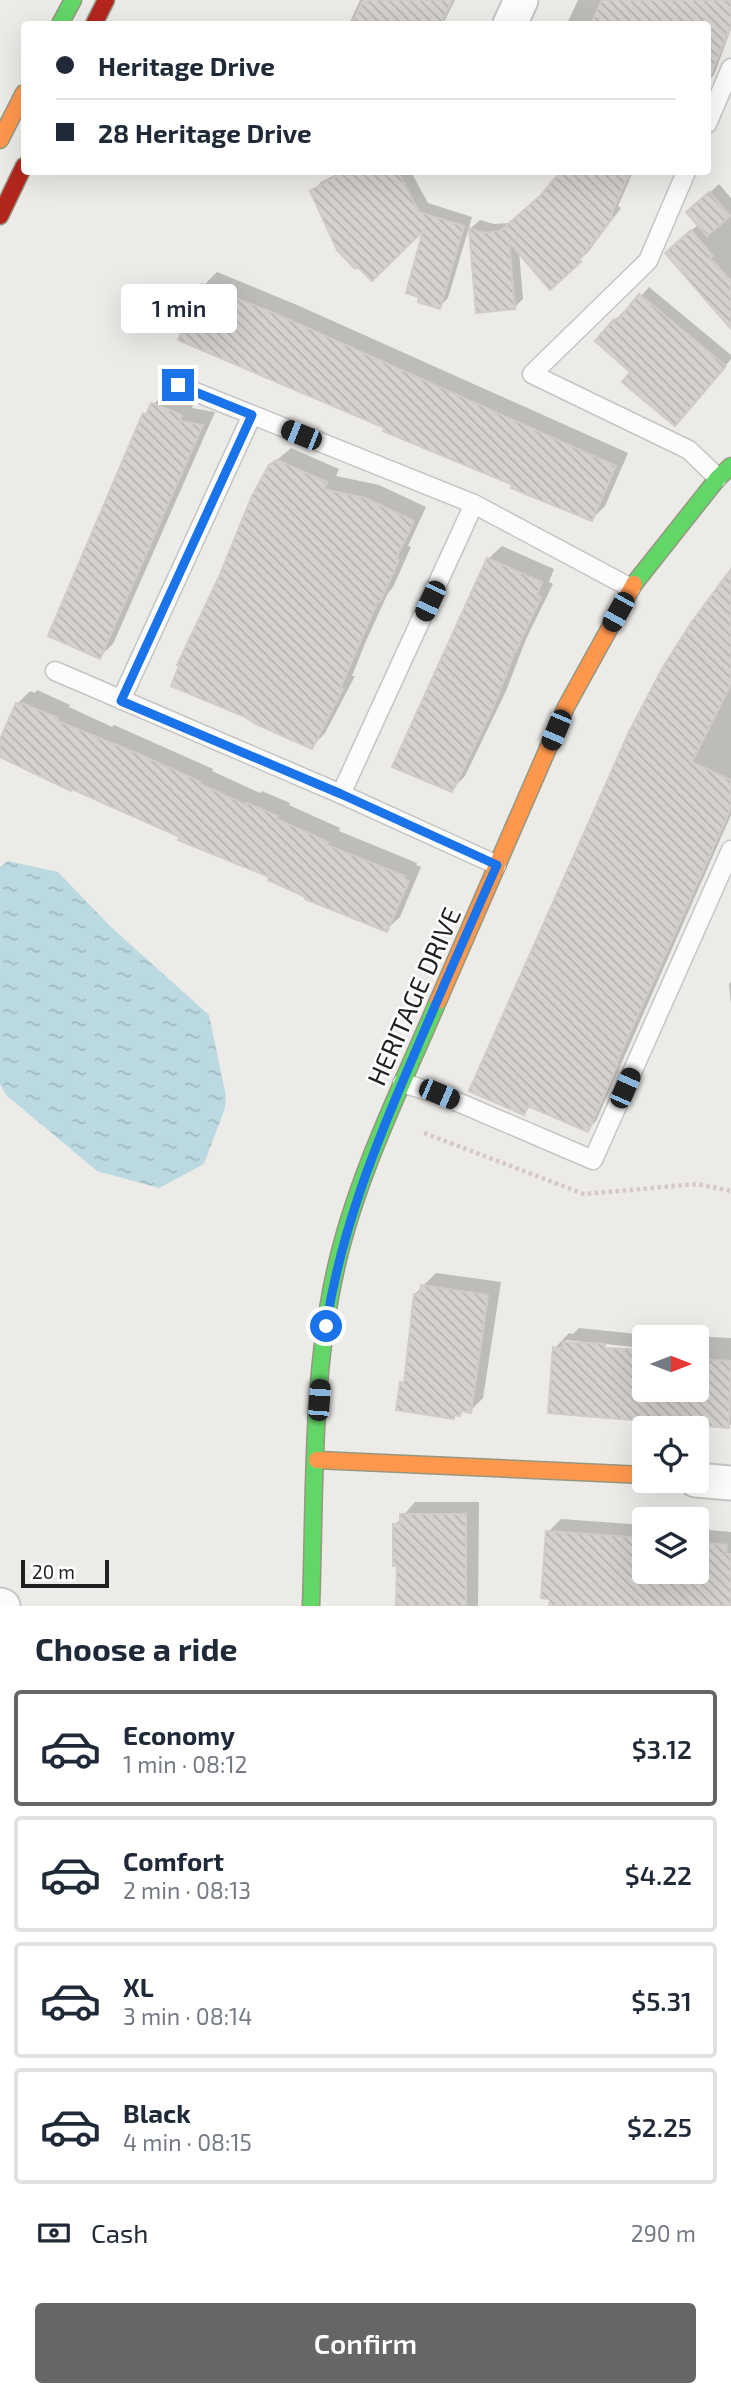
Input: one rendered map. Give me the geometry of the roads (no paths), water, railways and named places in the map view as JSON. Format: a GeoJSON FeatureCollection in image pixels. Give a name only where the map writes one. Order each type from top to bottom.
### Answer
{"type":"FeatureCollection","features":[{"type":"Feature","properties":{"kind":"street"},"geometry":{"type":"LineString","coordinates":[[62,21],[73,0]]}},
{"type":"Feature","properties":{"kind":"street"},"geometry":{"type":"LineString","coordinates":[[96,21],[106,0]]}},
{"type":"Feature","properties":{"kind":"street"},"geometry":{"type":"LineString","coordinates":[[511,21],[521,0]]}},
{"type":"Feature","properties":{"kind":"street"},"geometry":{"type":"LineString","coordinates":[[0,140],[21,99]]}},
{"type":"Feature","properties":{"kind":"street"},"geometry":{"type":"LineString","coordinates":[[0,216],[21,172]]}},
{"type":"Feature","properties":{"kind":"street","name":"HERITAGE DRIVE"},"geometry":{"type":"LineString","coordinates":[[312,1606],[323,1347],[333,1284],[348,1223],[374,1149],[566,707],[631,588],[724,472]]}},
{"type":"Feature","properties":{"kind":"street"},"geometry":{"type":"LineString","coordinates":[[317,1460],[632,1474]]}},
{"type":"Feature","properties":{"kind":"street"},"geometry":{"type":"LineString","coordinates":[[709,1481],[731,1483]]}},
{"type":"Feature","properties":{"kind":"lane"},"geometry":{"type":"LineString","coordinates":[[711,115],[731,68]]}},
{"type":"Feature","properties":{"kind":"lane"},"geometry":{"type":"LineString","coordinates":[[686,175],[648,261],[532,374],[689,450],[724,472]]}},
{"type":"Feature","properties":{"kind":"lane"},"geometry":{"type":"LineString","coordinates":[[178,385],[474,504],[631,588]]}},
{"type":"Feature","properties":{"kind":"lane"},"geometry":{"type":"LineString","coordinates":[[121,701],[252,415]]}},
{"type":"Feature","properties":{"kind":"lane"},"geometry":{"type":"LineString","coordinates":[[341,794],[474,504]]}},
{"type":"Feature","properties":{"kind":"lane"},"geometry":{"type":"LineString","coordinates":[[55,671],[341,794],[497,865]]}},
{"type":"Feature","properties":{"kind":"lane"},"geometry":{"type":"LineString","coordinates":[[402,1083],[439,1094],[593,1160],[731,850]]}},
{"type":"Feature","properties":{"kind":"water"},"geometry":{"type":"Polygon","coordinates":[[[8,861],[58,872],[111,927],[209,1015],[226,1096],[225,1108],[204,1164],[159,1188],[97,1171],[6,1095],[0,1084],[0,867],[8,861]]]}}]}
